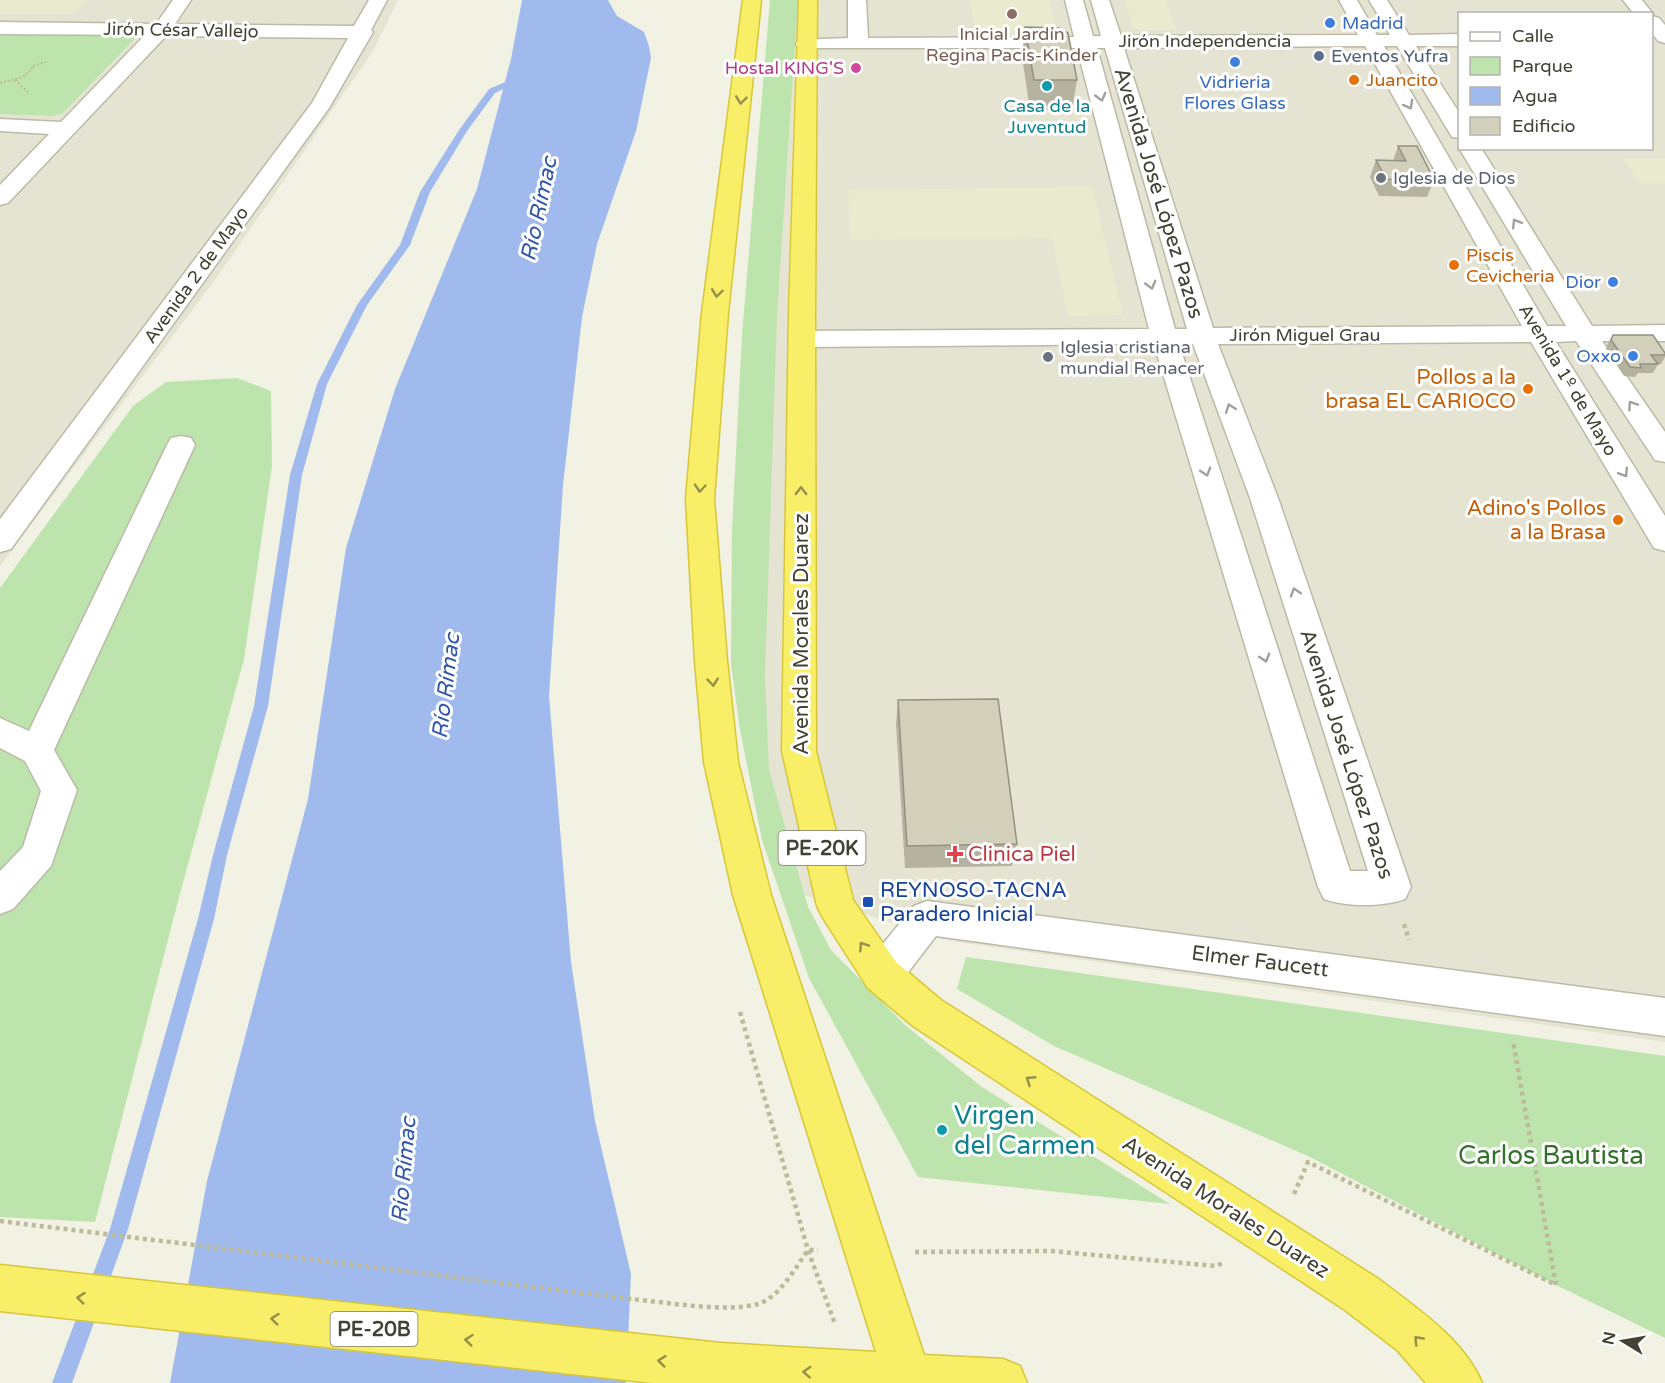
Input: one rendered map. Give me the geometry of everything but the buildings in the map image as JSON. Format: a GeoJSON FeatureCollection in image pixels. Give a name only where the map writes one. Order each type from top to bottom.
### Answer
{"type":"FeatureCollection","features":[{"type":"Feature","properties":{"kind":"highway"},"geometry":{"type":"LineString","coordinates":[[752,0],[715,313],[699,500],[721,762],[752,895],[869,1252],[908,1380]]}},
{"type":"Feature","properties":{"kind":"highway","name":"Avenida Morales Duarez"},"geometry":{"type":"LineString","coordinates":[[808,0],[802,339],[799,751],[836,906],[882,975],[927,1013],[1361,1294],[1404,1327],[1458,1383]]}},
{"type":"Feature","properties":{"kind":"highway","name":"PE-20B"},"geometry":{"type":"LineString","coordinates":[[13,1290],[721,1367],[908,1380],[1003,1383]]}},
{"type":"Feature","properties":{"kind":"street"},"geometry":{"type":"LineString","coordinates":[[0,198],[161,30],[182,0]]}},
{"type":"Feature","properties":{"kind":"street","name":"Avenida 2 de Mayo"},"geometry":{"type":"LineString","coordinates":[[0,541],[322,104],[363,32],[378,0]]}},
{"type":"Feature","properties":{"kind":"street"},"geometry":{"type":"LineString","coordinates":[[857,0],[858,43]]}},
{"type":"Feature","properties":{"kind":"street","name":"Avenida José López Pazos"},"geometry":{"type":"LineString","coordinates":[[1074,0],[1100,41],[1202,335],[1264,498],[1392,887],[1337,887],[1164,336],[1100,41],[1100,0]]}},
{"type":"Feature","properties":{"kind":"street","name":"Avenida 1º de Mayo"},"geometry":{"type":"LineString","coordinates":[[1348,0],[1540,334],[1665,540]]}},
{"type":"Feature","properties":{"kind":"street"},"geometry":{"type":"LineString","coordinates":[[1378,0],[1458,129]]}},
{"type":"Feature","properties":{"kind":"street"},"geometry":{"type":"LineString","coordinates":[[1632,0],[1642,12]]}},
{"type":"Feature","properties":{"kind":"street"},"geometry":{"type":"LineString","coordinates":[[1653,23],[1665,38]]}},
{"type":"Feature","properties":{"kind":"street","name":"Jirón César Vallejo"},"geometry":{"type":"LineString","coordinates":[[0,28],[363,32]]}},
{"type":"Feature","properties":{"kind":"street","name":"Jirón Independencia"},"geometry":{"type":"LineString","coordinates":[[806,44],[1458,40]]}},
{"type":"Feature","properties":{"kind":"street"},"geometry":{"type":"LineString","coordinates":[[0,125],[66,129]]}},
{"type":"Feature","properties":{"kind":"street","name":"Avenida 1º de Mayo"},"geometry":{"type":"LineString","coordinates":[[1471,150],[1584,334],[1665,453]]}},
{"type":"Feature","properties":{"kind":"street","name":"Jirón Miguel Grau"},"geometry":{"type":"LineString","coordinates":[[802,339],[1665,333]]}},
{"type":"Feature","properties":{"kind":"street"},"geometry":{"type":"LineString","coordinates":[[37,752],[181,445]]}},
{"type":"Feature","properties":{"kind":"street"},"geometry":{"type":"LineString","coordinates":[[0,732],[37,752],[59,790],[38,855],[0,897]]}},
{"type":"Feature","properties":{"kind":"street","name":"Elmer Faucett"},"geometry":{"type":"LineString","coordinates":[[882,975],[927,918],[1665,1017]]}},
{"type":"Feature","properties":{"kind":"path"},"geometry":{"type":"LineString","coordinates":[[0,83],[15,80],[29,73],[33,69],[31,62]]}},
{"type":"Feature","properties":{"kind":"path"},"geometry":{"type":"LineString","coordinates":[[1392,887],[1422,984]]}},
{"type":"Feature","properties":{"kind":"path"},"geometry":{"type":"LineString","coordinates":[[2,1221],[631,1299],[722,1306],[759,1304],[785,1284],[808,1250],[1051,1251],[1216,1266],[1274,1239],[1308,1162],[1556,1285],[1504,995]]}},
{"type":"Feature","properties":{"kind":"shaded area"},"geometry":{"type":"Polygon","coordinates":[[[0,0],[398,0],[373,51],[217,277],[0,566],[0,0]]]}},
{"type":"Feature","properties":{"kind":"shaded area"},"geometry":{"type":"Polygon","coordinates":[[[0,0],[85,0],[73,14],[0,14],[0,0]]]}},
{"type":"Feature","properties":{"kind":"shaded area"},"geometry":{"type":"Polygon","coordinates":[[[783,0],[1665,0],[1665,1042],[950,941],[791,891],[753,725],[783,0]]]}},
{"type":"Feature","properties":{"kind":"shaded area","name":"Inicial Jardín Regina Pacis-Kinder"},"geometry":{"type":"Polygon","coordinates":[[[970,0],[1049,0],[1056,28],[1048,32],[975,32],[970,0]]]}},
{"type":"Feature","properties":{"kind":"shaded area"},"geometry":{"type":"Polygon","coordinates":[[[1124,0],[1165,0],[1176,30],[1133,28],[1124,0]]]}},
{"type":"Feature","properties":{"kind":"shaded area"},"geometry":{"type":"Polygon","coordinates":[[[1623,159],[1665,159],[1665,183],[1641,183],[1623,159]]]}},
{"type":"Feature","properties":{"kind":"shaded area"},"geometry":{"type":"Polygon","coordinates":[[[1092,187],[1123,315],[1068,316],[1052,238],[850,240],[848,190],[1092,187]]]}},
{"type":"Feature","properties":{"kind":"green space"},"geometry":{"type":"Polygon","coordinates":[[[770,0],[798,0],[777,315],[765,675],[769,770],[808,907],[831,950],[905,1025],[982,1087],[1170,1204],[918,1177],[809,978],[762,840],[740,730],[731,664],[732,529],[742,335],[770,0]]]}},
{"type":"Feature","properties":{"kind":"green space"},"geometry":{"type":"Polygon","coordinates":[[[0,34],[138,35],[63,113],[53,116],[0,114],[0,34]]]}},
{"type":"Feature","properties":{"kind":"green space"},"geometry":{"type":"Polygon","coordinates":[[[237,378],[271,391],[272,466],[244,659],[178,901],[95,1222],[0,1217],[0,588],[133,406],[166,382],[237,378]]]}},
{"type":"Feature","properties":{"kind":"green space","name":"Carlos Bautista"},"geometry":{"type":"Polygon","coordinates":[[[966,957],[1665,1056],[1665,1338],[1556,1285],[1308,1156],[1054,1046],[957,989],[966,957]]]}},
{"type":"Feature","properties":{"kind":"water","name":"Río Rímac"},"geometry":{"type":"Polygon","coordinates":[[[522,0],[608,0],[617,16],[644,32],[651,58],[636,131],[597,244],[582,317],[563,485],[549,696],[571,962],[595,1121],[631,1274],[626,1383],[170,1383],[207,1181],[308,799],[346,548],[395,389],[477,189],[511,59],[522,0]]]}},
{"type":"Feature","properties":{"kind":"waterway"},"geometry":{"type":"LineString","coordinates":[[62,1383],[119,1229],[206,919],[220,855],[261,706],[296,475],[322,384],[362,305],[405,245],[425,192],[463,130],[492,91],[520,79]]}},
{"type":"Feature","properties":{"kind":"place","name":"Inicial Jardín Regina Pacis-Kinder"},"geometry":{"type":"Point","coordinates":[1012,14]}},
{"type":"Feature","properties":{"kind":"place","name":"Madrid"},"geometry":{"type":"Point","coordinates":[1330,23]}},
{"type":"Feature","properties":{"kind":"place","name":"Eventos Yufra"},"geometry":{"type":"Point","coordinates":[1319,56]}},
{"type":"Feature","properties":{"kind":"place","name":"Vidrieria Flores Glass"},"geometry":{"type":"Point","coordinates":[1235,62]}},
{"type":"Feature","properties":{"kind":"place","name":"Hostal KING'S"},"geometry":{"type":"Point","coordinates":[856,68]}},
{"type":"Feature","properties":{"kind":"place","name":"Juancito"},"geometry":{"type":"Point","coordinates":[1354,80]}},
{"type":"Feature","properties":{"kind":"place","name":"Casa de la Juventud"},"geometry":{"type":"Point","coordinates":[1047,86]}},
{"type":"Feature","properties":{"kind":"place","name":"Iglesia de Dios"},"geometry":{"type":"Point","coordinates":[1381,178]}},
{"type":"Feature","properties":{"kind":"place","name":"Piscis Cevicheria"},"geometry":{"type":"Point","coordinates":[1454,265]}},
{"type":"Feature","properties":{"kind":"place","name":"Dior"},"geometry":{"type":"Point","coordinates":[1613,282]}},
{"type":"Feature","properties":{"kind":"place","name":"Oxxo"},"geometry":{"type":"Point","coordinates":[1633,356]}},
{"type":"Feature","properties":{"kind":"place","name":"Iglesia cristiana mundial Renacer"},"geometry":{"type":"Point","coordinates":[1048,357]}},
{"type":"Feature","properties":{"kind":"place","name":"Pollos a la brasa EL CARIOCO"},"geometry":{"type":"Point","coordinates":[1528,389]}},
{"type":"Feature","properties":{"kind":"place","name":"Adino's Pollos a la Brasa"},"geometry":{"type":"Point","coordinates":[1618,520]}},
{"type":"Feature","properties":{"kind":"place","name":"Clinica Piel"},"geometry":{"type":"Point","coordinates":[955,854]}},
{"type":"Feature","properties":{"kind":"place","name":"REYNOSO-TACNA Paradero Inicial"},"geometry":{"type":"Point","coordinates":[868,902]}},
{"type":"Feature","properties":{"kind":"place","name":"Virgen del Carmen"},"geometry":{"type":"Point","coordinates":[942,1130]}}]}
